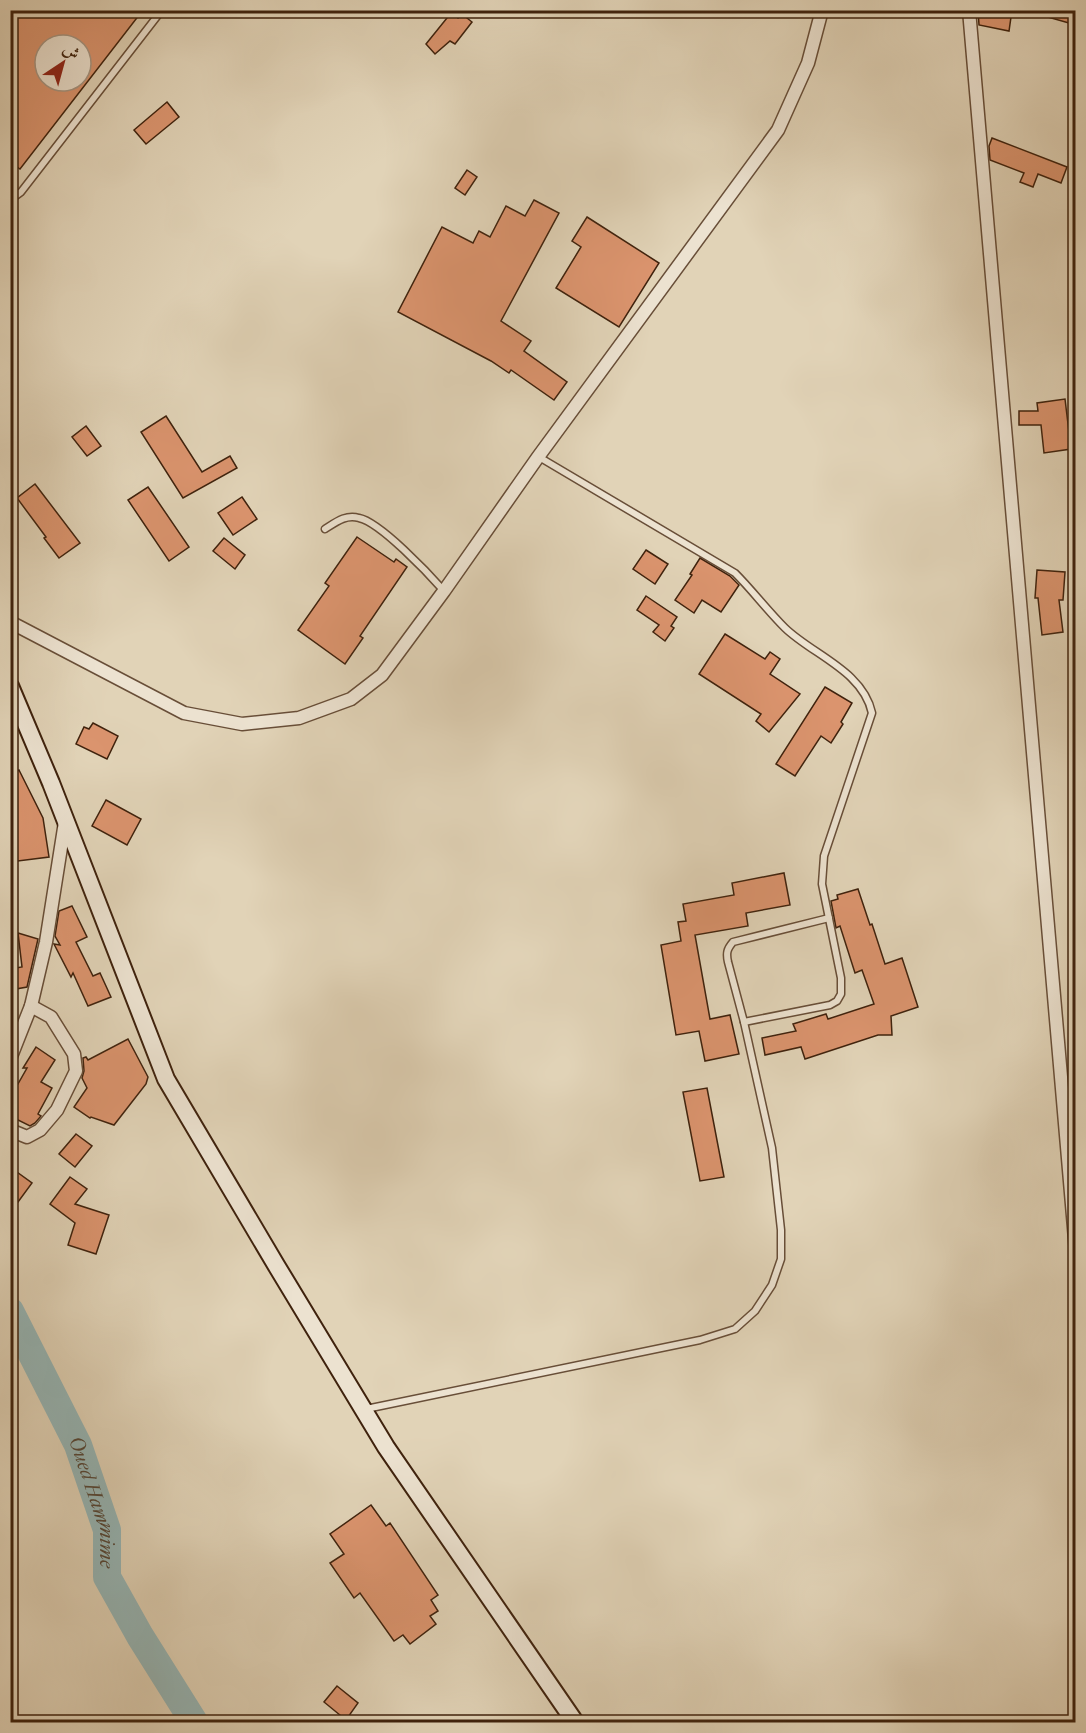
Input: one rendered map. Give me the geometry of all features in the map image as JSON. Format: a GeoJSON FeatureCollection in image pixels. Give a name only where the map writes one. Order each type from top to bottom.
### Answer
{"type":"FeatureCollection","features":[{"type":"Feature","properties":{"kind":"main road"},"geometry":{"type":"LineString","coordinates":[[10,686],[66,821],[166,1079],[386,1447],[575,1722]]}},
{"type":"Feature","properties":{"kind":"street"},"geometry":{"type":"LineString","coordinates":[[10,622],[184,713],[242,724],[299,718],[351,699],[382,675],[538,457],[778,130],[807,63],[822,10]]}},
{"type":"Feature","properties":{"kind":"street"},"geometry":{"type":"LineString","coordinates":[[969,10],[1076,1251]]}},
{"type":"Feature","properties":{"kind":"street"},"geometry":{"type":"LineString","coordinates":[[10,1059],[30,1005],[46,942],[66,821]]}},
{"type":"Feature","properties":{"kind":"street"},"geometry":{"type":"LineString","coordinates":[[10,1130],[27,1137],[40,1130],[57,1110],[76,1071],[74,1054],[51,1017],[30,1005]]}},
{"type":"Feature","properties":{"kind":"lane"},"geometry":{"type":"LineString","coordinates":[[10,200],[21,192],[162,10]]}},
{"type":"Feature","properties":{"kind":"lane"},"geometry":{"type":"LineString","coordinates":[[538,457],[735,573],[787,630],[843,671],[861,687],[869,701],[872,713],[824,856],[822,884],[841,978],[841,994],[837,1001],[830,1005],[744,1022]]}},
{"type":"Feature","properties":{"kind":"lane"},"geometry":{"type":"LineString","coordinates":[[325,529],[341,519],[359,517],[376,525],[428,572],[444,591]]}},
{"type":"Feature","properties":{"kind":"lane"},"geometry":{"type":"LineString","coordinates":[[364,1410],[700,1340],[735,1329],[755,1311],[772,1285],[781,1259],[781,1230],[772,1148],[744,1022],[726,954],[734,942],[829,918]]}},
{"type":"Feature","properties":{"kind":"building"},"geometry":{"type":"Polygon","coordinates":[[[10,10],[143,10],[93,75],[93,33],[33,33],[33,93],[79,93],[20,169],[10,162],[10,10]]]}},
{"type":"Feature","properties":{"kind":"building"},"geometry":{"type":"Polygon","coordinates":[[[978,10],[1012,10],[1009,31],[979,25],[978,10]]]}},
{"type":"Feature","properties":{"kind":"building"},"geometry":{"type":"Polygon","coordinates":[[[1037,10],[1076,10],[1076,25],[1037,14],[1037,10]]]}},
{"type":"Feature","properties":{"kind":"building"},"geometry":{"type":"Polygon","coordinates":[[[451,13],[458,18],[462,14],[472,22],[455,44],[450,41],[435,54],[426,44],[451,13]]]}},
{"type":"Feature","properties":{"kind":"building"},"geometry":{"type":"Polygon","coordinates":[[[167,102],[179,117],[146,144],[134,130],[167,102]]]}},
{"type":"Feature","properties":{"kind":"building"},"geometry":{"type":"Polygon","coordinates":[[[992,138],[1067,167],[1061,183],[1038,174],[1033,187],[1020,182],[1024,173],[990,160],[989,146],[992,138]]]}},
{"type":"Feature","properties":{"kind":"building"},"geometry":{"type":"Polygon","coordinates":[[[467,170],[477,177],[465,195],[455,188],[467,170]]]}},
{"type":"Feature","properties":{"kind":"building"},"geometry":{"type":"Polygon","coordinates":[[[534,200],[559,213],[501,321],[531,341],[524,351],[567,382],[554,400],[511,370],[509,373],[491,361],[398,312],[442,227],[473,243],[479,231],[490,237],[506,206],[525,216],[534,200]]]}},
{"type":"Feature","properties":{"kind":"building"},"geometry":{"type":"Polygon","coordinates":[[[587,217],[659,263],[619,327],[556,288],[581,247],[572,241],[587,217]]]}},
{"type":"Feature","properties":{"kind":"building"},"geometry":{"type":"Polygon","coordinates":[[[1065,399],[1071,449],[1044,453],[1041,425],[1019,425],[1019,411],[1038,411],[1037,403],[1065,399]]]}},
{"type":"Feature","properties":{"kind":"building"},"geometry":{"type":"Polygon","coordinates":[[[166,416],[202,472],[230,456],[237,468],[183,498],[141,432],[166,416]]]}},
{"type":"Feature","properties":{"kind":"building"},"geometry":{"type":"Polygon","coordinates":[[[86,426],[101,446],[87,456],[72,437],[86,426]]]}},
{"type":"Feature","properties":{"kind":"building"},"geometry":{"type":"Polygon","coordinates":[[[35,484],[80,543],[59,558],[17,498],[35,484]]]}},
{"type":"Feature","properties":{"kind":"building"},"geometry":{"type":"Polygon","coordinates":[[[148,487],[189,547],[169,561],[128,500],[148,487]]]}},
{"type":"Feature","properties":{"kind":"building"},"geometry":{"type":"Polygon","coordinates":[[[242,497],[257,519],[233,535],[218,513],[242,497]]]}},
{"type":"Feature","properties":{"kind":"building"},"geometry":{"type":"Polygon","coordinates":[[[357,537],[394,562],[396,559],[407,567],[360,636],[363,638],[345,664],[298,630],[329,586],[325,583],[357,537]]]}},
{"type":"Feature","properties":{"kind":"building"},"geometry":{"type":"Polygon","coordinates":[[[224,538],[245,555],[235,569],[213,551],[224,538]]]}},
{"type":"Feature","properties":{"kind":"building"},"geometry":{"type":"Polygon","coordinates":[[[646,550],[668,564],[655,584],[633,569],[646,550]]]}},
{"type":"Feature","properties":{"kind":"building"},"geometry":{"type":"Polygon","coordinates":[[[700,558],[730,576],[739,585],[721,612],[702,600],[694,613],[675,600],[692,575],[690,574],[700,558]]]}},
{"type":"Feature","properties":{"kind":"building"},"geometry":{"type":"Polygon","coordinates":[[[1037,570],[1065,572],[1063,600],[1059,600],[1063,632],[1042,635],[1038,598],[1035,598],[1037,570]]]}},
{"type":"Feature","properties":{"kind":"building"},"geometry":{"type":"Polygon","coordinates":[[[646,596],[677,617],[671,626],[674,628],[665,641],[653,632],[659,625],[637,610],[646,596]]]}},
{"type":"Feature","properties":{"kind":"building"},"geometry":{"type":"Polygon","coordinates":[[[725,634],[765,659],[770,652],[780,659],[770,674],[800,694],[769,732],[756,721],[761,714],[699,674],[725,634]]]}},
{"type":"Feature","properties":{"kind":"building"},"geometry":{"type":"Polygon","coordinates":[[[825,687],[852,703],[831,743],[821,736],[795,776],[776,764],[825,687]]]}},
{"type":"Feature","properties":{"kind":"building"},"geometry":{"type":"Polygon","coordinates":[[[93,723],[118,736],[107,759],[76,744],[84,727],[89,729],[93,723]]]}},
{"type":"Feature","properties":{"kind":"building"},"geometry":{"type":"Polygon","coordinates":[[[19,770],[43,818],[49,857],[10,862],[10,774],[19,770]]]}},
{"type":"Feature","properties":{"kind":"building"},"geometry":{"type":"Polygon","coordinates":[[[106,800],[141,819],[127,845],[92,826],[106,800]]]}},
{"type":"Feature","properties":{"kind":"building"},"geometry":{"type":"Polygon","coordinates":[[[784,873],[790,905],[746,913],[748,926],[695,935],[710,1019],[730,1015],[739,1054],[705,1061],[699,1031],[676,1035],[661,945],[681,941],[678,922],[686,921],[683,904],[734,895],[732,883],[784,873]]]}},
{"type":"Feature","properties":{"kind":"building"},"geometry":{"type":"Polygon","coordinates":[[[858,889],[885,964],[902,958],[918,1007],[891,1016],[892,1035],[878,1035],[805,1059],[801,1047],[765,1055],[762,1038],[796,1031],[793,1024],[826,1014],[828,1019],[874,1004],[862,970],[855,973],[840,926],[836,928],[831,901],[838,899],[837,895],[858,889]]]}},
{"type":"Feature","properties":{"kind":"building"},"geometry":{"type":"Polygon","coordinates":[[[72,906],[87,937],[76,942],[93,976],[100,973],[111,997],[88,1006],[73,973],[71,977],[54,944],[60,945],[55,936],[59,911],[72,906]]]}},
{"type":"Feature","properties":{"kind":"building"},"geometry":{"type":"Polygon","coordinates":[[[18,933],[38,939],[27,987],[10,990],[10,969],[22,967],[18,933]]]}},
{"type":"Feature","properties":{"kind":"building"},"geometry":{"type":"Polygon","coordinates":[[[128,1039],[148,1077],[146,1084],[114,1125],[90,1118],[74,1107],[87,1088],[82,1078],[83,1058],[86,1057],[88,1060],[128,1039]]]}},
{"type":"Feature","properties":{"kind":"building"},"geometry":{"type":"Polygon","coordinates":[[[36,1047],[55,1060],[41,1082],[52,1088],[38,1114],[41,1116],[30,1126],[10,1116],[10,1098],[27,1068],[23,1068],[36,1047]]]}},
{"type":"Feature","properties":{"kind":"building"},"geometry":{"type":"Polygon","coordinates":[[[707,1088],[724,1177],[700,1181],[683,1092],[707,1088]]]}},
{"type":"Feature","properties":{"kind":"building"},"geometry":{"type":"Polygon","coordinates":[[[76,1134],[92,1146],[75,1167],[59,1154],[76,1134]]]}},
{"type":"Feature","properties":{"kind":"building"},"geometry":{"type":"Polygon","coordinates":[[[10,1167],[32,1183],[18,1202],[10,1197],[10,1167]]]}},
{"type":"Feature","properties":{"kind":"building"},"geometry":{"type":"Polygon","coordinates":[[[70,1177],[87,1189],[75,1204],[109,1215],[96,1254],[68,1245],[75,1223],[50,1204],[70,1177]]]}},
{"type":"Feature","properties":{"kind":"building"},"geometry":{"type":"Polygon","coordinates":[[[371,1505],[386,1526],[390,1523],[438,1595],[431,1600],[438,1611],[430,1616],[436,1624],[410,1644],[403,1635],[394,1641],[360,1593],[354,1598],[330,1563],[344,1554],[330,1534],[371,1505]]]}},
{"type":"Feature","properties":{"kind":"building"},"geometry":{"type":"Polygon","coordinates":[[[337,1686],[358,1703],[346,1720],[324,1702],[337,1686]]]}},
{"type":"Feature","properties":{"kind":"waterway","name":"Oued Hammime"},"geometry":{"type":"LineString","coordinates":[[10,1311],[78,1445],[107,1530],[107,1577],[140,1636],[194,1722]]}}]}
